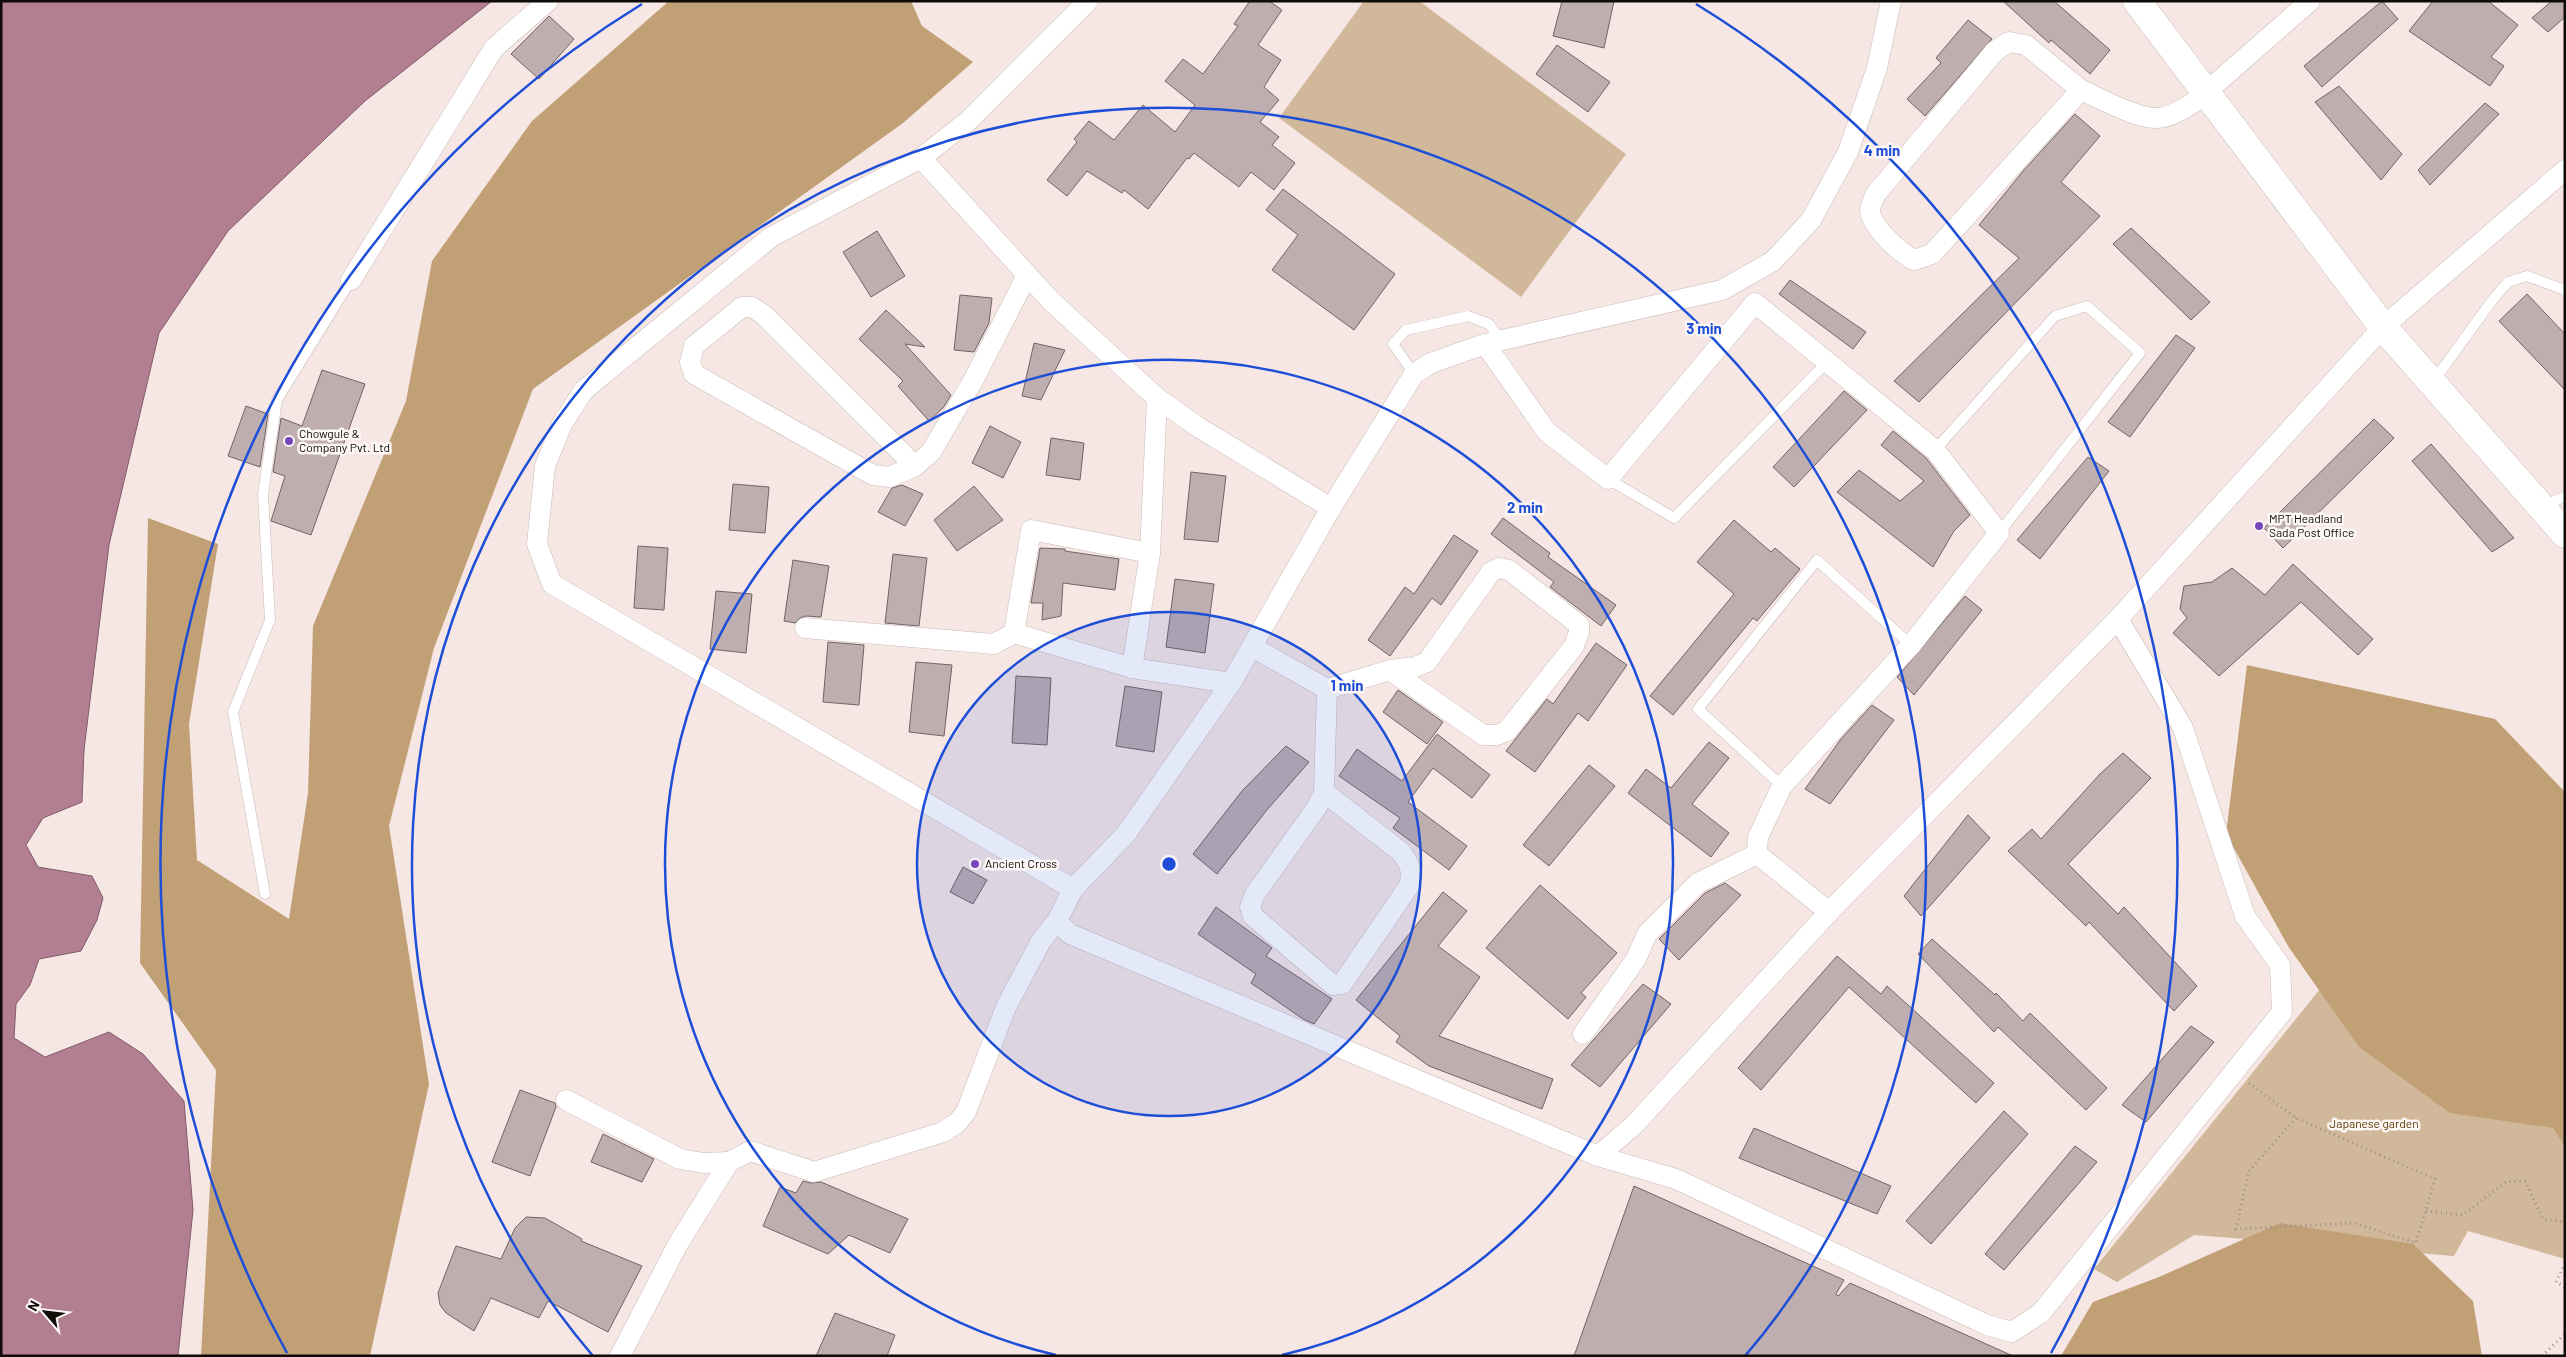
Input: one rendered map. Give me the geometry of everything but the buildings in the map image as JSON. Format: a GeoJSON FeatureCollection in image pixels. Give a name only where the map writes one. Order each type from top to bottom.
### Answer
{"type":"FeatureCollection","features":[{"type":"Feature","properties":{"kind":"street"},"geometry":{"type":"LineString","coordinates":[[351,280],[494,48],[548,1]]}},
{"type":"Feature","properties":{"kind":"street"},"geometry":{"type":"LineString","coordinates":[[1073,889],[552,584],[537,544],[545,466],[562,424],[584,390],[771,237],[921,158],[968,121],[1088,1]]}},
{"type":"Feature","properties":{"kind":"street"},"geometry":{"type":"LineString","coordinates":[[566,1100],[680,1159],[704,1163],[729,1162],[750,1151],[814,1172],[943,1132],[957,1123],[966,1112],[1006,1007],[1042,941],[1057,921],[1073,889],[1126,834],[1231,683],[1331,508],[1414,374],[1431,363],[1493,342],[1722,290],[1773,261],[1811,220],[1848,152],[1877,68],[1890,1]]}},
{"type":"Feature","properties":{"kind":"street"},"geometry":{"type":"LineString","coordinates":[[2136,1],[2383,327],[2432,383],[2552,502],[2565,534]]}},
{"type":"Feature","properties":{"kind":"street"},"geometry":{"type":"LineString","coordinates":[[2081,90],[1932,254],[1914,260],[1902,254],[1874,224],[1870,209],[1875,195],[1995,51],[2009,42],[2026,45],[2081,90],[2145,116],[2159,118],[2181,110],[2206,92],[2310,1]]}},
{"type":"Feature","properties":{"kind":"street"},"geometry":{"type":"LineString","coordinates":[[921,158],[1051,301],[1157,398],[1198,427],[1331,508]]}},
{"type":"Feature","properties":{"kind":"street"},"geometry":{"type":"LineString","coordinates":[[1598,1156],[1634,1125],[1829,912],[2118,619],[2383,327],[2565,170]]}},
{"type":"Feature","properties":{"kind":"street"},"geometry":{"type":"LineString","coordinates":[[915,466],[764,315],[752,307],[742,307],[694,346],[690,362],[694,374],[873,475],[890,477],[915,466],[931,452],[942,435],[1027,275]]}},
{"type":"Feature","properties":{"kind":"street"},"geometry":{"type":"LineString","coordinates":[[1493,342],[1547,432],[1608,479],[1755,303],[1935,450],[1999,533],[1911,645],[1782,786],[1758,837],[1757,854]]}},
{"type":"Feature","properties":{"kind":"street"},"geometry":{"type":"LineString","coordinates":[[1132,668],[1150,554],[1157,398]]}},
{"type":"Feature","properties":{"kind":"street"},"geometry":{"type":"LineString","coordinates":[[1014,633],[1031,530],[1150,554]]}},
{"type":"Feature","properties":{"kind":"street"},"geometry":{"type":"LineString","coordinates":[[1252,647],[1327,689],[1390,670],[1415,667],[1427,662],[1490,572],[1499,568],[1508,570],[1579,625],[1579,632],[1574,646],[1507,731],[1497,735],[1483,735],[1390,670]]}},
{"type":"Feature","properties":{"kind":"street"},"geometry":{"type":"LineString","coordinates":[[1057,921],[1070,934],[1598,1156],[1676,1179],[1986,1325],[2012,1332],[2041,1313],[2282,1012],[2280,965],[2245,916],[2184,728],[2118,619]]}},
{"type":"Feature","properties":{"kind":"street"},"geometry":{"type":"LineString","coordinates":[[805,628],[994,644],[1014,633],[1132,668],[1231,683]]}},
{"type":"Feature","properties":{"kind":"street"},"geometry":{"type":"LineString","coordinates":[[1324,792],[1401,852],[1409,863],[1412,875],[1409,886],[1342,984],[1333,985],[1253,916],[1250,907],[1255,894],[1317,807],[1324,792],[1327,689]]}},
{"type":"Feature","properties":{"kind":"street"},"geometry":{"type":"LineString","coordinates":[[1757,854],[1829,912]]}},
{"type":"Feature","properties":{"kind":"street"},"geometry":{"type":"LineString","coordinates":[[1583,1034],[1636,959],[1647,934],[1698,883],[1757,854]]}},
{"type":"Feature","properties":{"kind":"street"},"geometry":{"type":"LineString","coordinates":[[620,1356],[678,1244],[729,1162]]}},
{"type":"Feature","properties":{"kind":"lane"},"geometry":{"type":"LineString","coordinates":[[2432,383],[2494,298],[2508,282],[2527,276],[2565,290]]}},
{"type":"Feature","properties":{"kind":"lane"},"geometry":{"type":"LineString","coordinates":[[265,894],[233,712],[270,620],[262,494],[277,400],[351,280]]}},
{"type":"Feature","properties":{"kind":"lane"},"geometry":{"type":"LineString","coordinates":[[1935,450],[2055,316],[2087,306],[2140,353],[1999,533]]}},
{"type":"Feature","properties":{"kind":"lane"},"geometry":{"type":"LineString","coordinates":[[1414,374],[1392,344],[1406,330],[1468,316],[1489,324],[1493,342]]}},
{"type":"Feature","properties":{"kind":"lane"},"geometry":{"type":"LineString","coordinates":[[1608,479],[1674,518],[1827,362]]}},
{"type":"Feature","properties":{"kind":"lane"},"geometry":{"type":"LineString","coordinates":[[1782,786],[1698,709],[1817,560],[1911,645]]}},
{"type":"Feature","properties":{"kind":"path"},"geometry":{"type":"LineString","coordinates":[[2234,1072],[2296,1118],[2435,1179],[2416,1243],[2354,1223],[2236,1228],[2249,1171],[2296,1118]]}},
{"type":"Feature","properties":{"kind":"path"},"geometry":{"type":"LineString","coordinates":[[2426,1211],[2463,1215],[2506,1182],[2525,1182],[2543,1219],[2565,1222]]}},
{"type":"Feature","properties":{"kind":"path"},"geometry":{"type":"LineString","coordinates":[[2565,1263],[2556,1282],[2565,1287]]}},
{"type":"Feature","properties":{"kind":"path"},"geometry":{"type":"LineString","coordinates":[[2542,1356],[2565,1334]]}},
{"type":"Feature","properties":{"kind":"green space"},"geometry":{"type":"Polygon","coordinates":[[[1364,1],[1419,1],[1626,154],[1521,297],[1279,118],[1364,1]]]}},
{"type":"Feature","properties":{"kind":"green space","name":"Japanese garden"},"geometry":{"type":"Polygon","coordinates":[[[2337,968],[2565,1077],[2565,1259],[2468,1231],[2454,1256],[2194,1235],[2117,1282],[2094,1269],[2337,968]]]}},
{"type":"Feature","properties":{"kind":"shaded area"},"geometry":{"type":"Polygon","coordinates":[[[1,1],[492,1],[365,101],[228,231],[159,333],[109,545],[84,750],[82,802],[43,818],[26,845],[38,867],[92,876],[103,898],[97,920],[81,951],[39,959],[30,985],[16,1004],[14,1038],[45,1057],[109,1032],[143,1054],[184,1101],[193,1210],[178,1356],[1,1356],[1,1]]]}},
{"type":"Feature","properties":{"kind":"shaded area"},"geometry":{"type":"Polygon","coordinates":[[[669,1],[911,1],[922,26],[973,62],[903,123],[533,389],[434,648],[389,826],[429,1084],[370,1356],[201,1356],[216,1070],[140,963],[148,518],[218,544],[189,724],[197,860],[289,919],[308,793],[313,626],[406,401],[432,261],[532,121],[669,1]]]}},
{"type":"Feature","properties":{"kind":"shaded area"},"geometry":{"type":"Polygon","coordinates":[[[2247,665],[2495,719],[2565,792],[2565,1147],[2553,1128],[2450,1113],[2359,1047],[2288,946],[2226,834],[2247,665]]]}},
{"type":"Feature","properties":{"kind":"shaded area"},"geometry":{"type":"Polygon","coordinates":[[[2280,1223],[2413,1244],[2473,1301],[2482,1356],[2061,1356],[2093,1302],[2159,1277],[2280,1223]]]}},
{"type":"Feature","properties":{"kind":"place","name":"Chowgule & Company Pvt. Ltd"},"geometry":{"type":"Point","coordinates":[289,441]}},
{"type":"Feature","properties":{"kind":"place","name":"MPT Headland Sada Post Office"},"geometry":{"type":"Point","coordinates":[2259,526]}},
{"type":"Feature","properties":{"kind":"place","name":"Ancient Cross"},"geometry":{"type":"Point","coordinates":[975,864]}}]}
